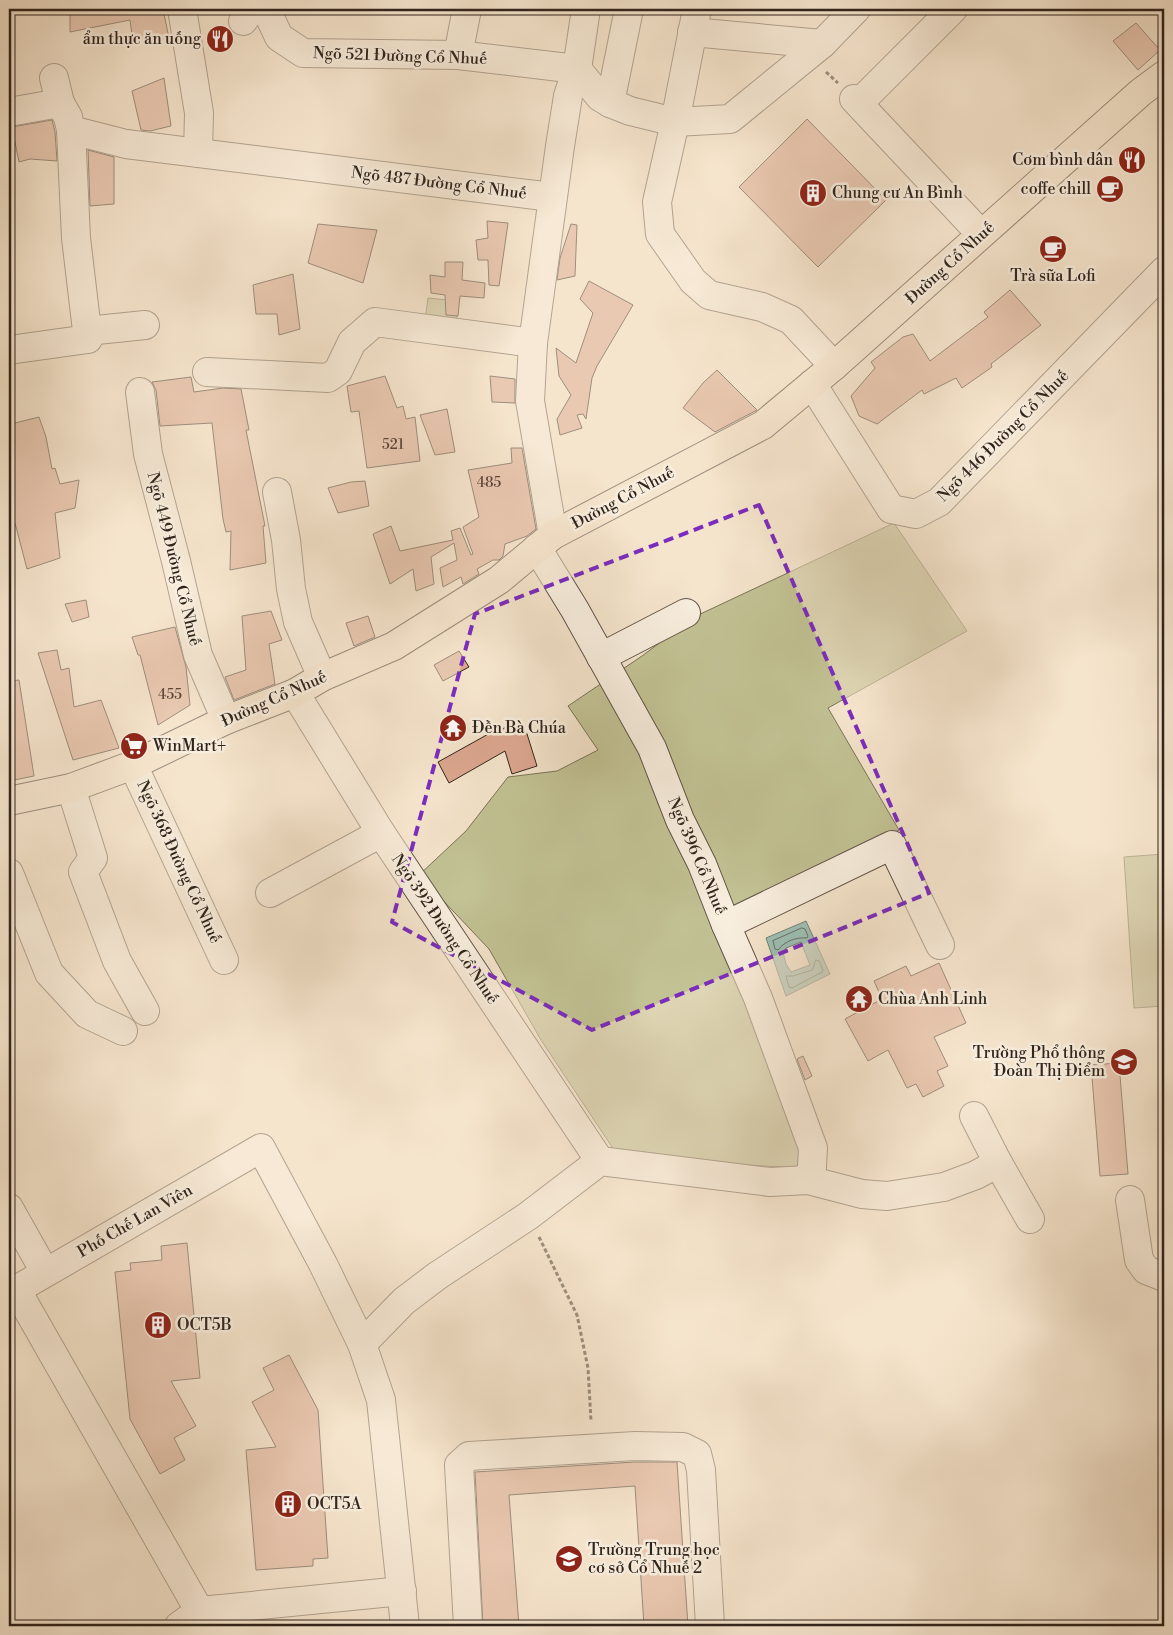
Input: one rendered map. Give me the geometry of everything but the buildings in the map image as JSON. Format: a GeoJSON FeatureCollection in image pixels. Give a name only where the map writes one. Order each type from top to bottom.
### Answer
{"type":"FeatureCollection","features":[{"type":"Feature","properties":{"kind":"main road","name":"Đường Cổ Nhuế"},"geometry":{"type":"LineString","coordinates":[[9,801],[71,788],[133,765],[226,720],[295,693],[322,677],[394,646],[499,580],[545,542],[763,425],[834,366],[1141,92],[1164,75]]}},
{"type":"Feature","properties":{"kind":"street"},"geometry":{"type":"LineString","coordinates":[[182,9],[199,113],[198,153]]}},
{"type":"Feature","properties":{"kind":"street"},"geometry":{"type":"LineString","coordinates":[[458,55],[467,9]]}},
{"type":"Feature","properties":{"kind":"street"},"geometry":{"type":"LineString","coordinates":[[545,542],[530,401],[533,342],[552,197],[568,96],[577,69],[586,9]]}},
{"type":"Feature","properties":{"kind":"street"},"geometry":{"type":"LineString","coordinates":[[610,103],[629,9]]}},
{"type":"Feature","properties":{"kind":"street"},"geometry":{"type":"LineString","coordinates":[[577,69],[600,97],[630,111],[675,122],[730,119],[816,50],[856,9]]}},
{"type":"Feature","properties":{"kind":"street"},"geometry":{"type":"LineString","coordinates":[[953,9],[857,101],[981,234]]}},
{"type":"Feature","properties":{"kind":"street","name":"Ngõ 521 Đường Cổ Nhuế"},"geometry":{"type":"LineString","coordinates":[[253,13],[279,37],[303,53],[458,55],[577,69]]}},
{"type":"Feature","properties":{"kind":"street"},"geometry":{"type":"LineString","coordinates":[[816,50],[695,20],[657,202],[660,234],[693,281],[709,295],[762,307],[791,320],[834,366]]}},
{"type":"Feature","properties":{"kind":"street"},"geometry":{"type":"LineString","coordinates":[[9,112],[57,91],[68,117],[71,130],[76,238],[88,339],[9,350]]}},
{"type":"Feature","properties":{"kind":"street","name":"Ngõ 487 Đường Cổ Nhuế"},"geometry":{"type":"LineString","coordinates":[[71,130],[126,144],[552,197]]}},
{"type":"Feature","properties":{"kind":"street","name":"Ngõ 446 Đường Cổ Nhuế"},"geometry":{"type":"LineString","coordinates":[[812,384],[891,509],[916,514],[939,502],[1164,271]]}},
{"type":"Feature","properties":{"kind":"street"},"geometry":{"type":"LineString","coordinates":[[208,372],[328,378],[338,370],[352,342],[375,322],[533,342]]}},
{"type":"Feature","properties":{"kind":"street"},"geometry":{"type":"LineString","coordinates":[[87,331],[145,325]]}},
{"type":"Feature","properties":{"kind":"street","name":"Ngõ 449 Đường Cổ Nhuế"},"geometry":{"type":"LineString","coordinates":[[140,392],[148,454],[198,655],[226,720]]}},
{"type":"Feature","properties":{"kind":"street"},"geometry":{"type":"LineString","coordinates":[[277,492],[286,540],[291,589],[298,622],[322,677]]}},
{"type":"Feature","properties":{"kind":"street","name":"Ngõ 396 Cổ Nhuế"},"geometry":{"type":"LineString","coordinates":[[545,542],[575,610],[652,748],[680,820],[702,864],[758,998],[813,1148],[812,1167],[808,1180]]}},
{"type":"Feature","properties":{"kind":"street"},"geometry":{"type":"LineString","coordinates":[[600,657],[686,613]]}},
{"type":"Feature","properties":{"kind":"street","name":"Ngõ 392 Đường Cổ Nhuế"},"geometry":{"type":"LineString","coordinates":[[295,693],[381,833],[600,1161]]}},
{"type":"Feature","properties":{"kind":"street","name":"Ngõ 368 Đường Cổ Nhuế"},"geometry":{"type":"LineString","coordinates":[[133,765],[224,960]]}},
{"type":"Feature","properties":{"kind":"street"},"geometry":{"type":"LineString","coordinates":[[71,788],[93,858],[82,872],[117,961],[145,1011]]}},
{"type":"Feature","properties":{"kind":"street"},"geometry":{"type":"LineString","coordinates":[[270,893],[381,833]]}},
{"type":"Feature","properties":{"kind":"street"},"geometry":{"type":"LineString","coordinates":[[726,925],[892,845],[940,945]]}},
{"type":"Feature","properties":{"kind":"street"},"geometry":{"type":"LineString","coordinates":[[9,873],[49,973],[87,1014],[123,1031]]}},
{"type":"Feature","properties":{"kind":"street"},"geometry":{"type":"LineString","coordinates":[[974,1116],[1030,1219]]}},
{"type":"Feature","properties":{"kind":"street","name":"Phố Chế Lan Viên"},"geometry":{"type":"LineString","coordinates":[[12,1292],[261,1148],[323,1264],[362,1344]]}},
{"type":"Feature","properties":{"kind":"street"},"geometry":{"type":"LineString","coordinates":[[405,1626],[381,1400],[362,1344],[404,1301],[437,1276],[528,1216],[600,1161],[770,1182],[808,1180],[862,1194],[887,1196],[944,1187],[976,1175],[998,1163]]}},
{"type":"Feature","properties":{"kind":"street"},"geometry":{"type":"LineString","coordinates":[[1130,1200],[1139,1260],[1146,1270],[1164,1277]]}},
{"type":"Feature","properties":{"kind":"street"},"geometry":{"type":"LineString","coordinates":[[9,1208],[45,1272]]}},
{"type":"Feature","properties":{"kind":"street"},"geometry":{"type":"LineString","coordinates":[[12,1292],[196,1621],[402,1591]]}},
{"type":"Feature","properties":{"kind":"street"},"geometry":{"type":"LineString","coordinates":[[468,1626],[459,1465],[468,1456],[635,1446],[683,1447],[697,1454],[702,1470],[710,1626]]}},
{"type":"Feature","properties":{"kind":"path"},"geometry":{"type":"LineString","coordinates":[[816,50],[857,101]]}},
{"type":"Feature","properties":{"kind":"path"},"geometry":{"type":"LineString","coordinates":[[528,1216],[577,1315],[588,1368],[591,1421]]}},
{"type":"Feature","properties":{"kind":"highlighted area"},"geometry":{"type":"Polygon","coordinates":[[[759,505],[929,893],[592,1030],[392,922],[475,614],[759,505]]]}},
{"type":"Feature","properties":{"kind":"green space"},"geometry":{"type":"Polygon","coordinates":[[[428,298],[458,301],[456,329],[425,320],[428,298]]]}},
{"type":"Feature","properties":{"kind":"green space"},"geometry":{"type":"Polygon","coordinates":[[[894,523],[967,631],[828,708],[899,830],[718,925],[811,1155],[803,1168],[704,1163],[616,1153],[541,1040],[489,949],[419,875],[466,831],[508,777],[557,771],[598,750],[568,706],[642,656],[694,617],[894,523]]]}},
{"type":"Feature","properties":{"kind":"green space"},"geometry":{"type":"Polygon","coordinates":[[[1164,854],[1164,1006],[1134,1008],[1124,857],[1164,854]]]}},
{"type":"Feature","properties":{"kind":"water"},"geometry":{"type":"Polygon","coordinates":[[[806,921],[830,974],[786,996],[766,938],[806,921]],[[801,942],[786,948],[783,952],[786,964],[791,972],[810,965],[801,942]]]}},
{"type":"Feature","properties":{"kind":"place","name":"ẩm thực ăn uống"},"geometry":{"type":"Point","coordinates":[220,39]}},
{"type":"Feature","properties":{"kind":"place","name":"Cơm bình dân"},"geometry":{"type":"Point","coordinates":[1132,160]}},
{"type":"Feature","properties":{"kind":"place","name":"coffe chill"},"geometry":{"type":"Point","coordinates":[1110,189]}},
{"type":"Feature","properties":{"kind":"place","name":"Chung cư An Bình"},"geometry":{"type":"Point","coordinates":[813,193]}},
{"type":"Feature","properties":{"kind":"place","name":"Trà sữa Lofi"},"geometry":{"type":"Point","coordinates":[1053,249]}},
{"type":"Feature","properties":{"kind":"place","name":"Đền Bà Chúa"},"geometry":{"type":"Point","coordinates":[453,728]}},
{"type":"Feature","properties":{"kind":"place","name":"WinMart+"},"geometry":{"type":"Point","coordinates":[134,746]}},
{"type":"Feature","properties":{"kind":"place","name":"Chùa Anh Linh"},"geometry":{"type":"Point","coordinates":[859,999]}},
{"type":"Feature","properties":{"kind":"place","name":"Trường Phổ thông Đoàn Thị Điểm"},"geometry":{"type":"Point","coordinates":[1124,1062]}},
{"type":"Feature","properties":{"kind":"place","name":"OCT5B"},"geometry":{"type":"Point","coordinates":[158,1325]}},
{"type":"Feature","properties":{"kind":"place","name":"OCT5A"},"geometry":{"type":"Point","coordinates":[288,1504]}},
{"type":"Feature","properties":{"kind":"place","name":"Trường Trung học cơ sở Cổ Nhuế 2"},"geometry":{"type":"Point","coordinates":[569,1559]}}]}
